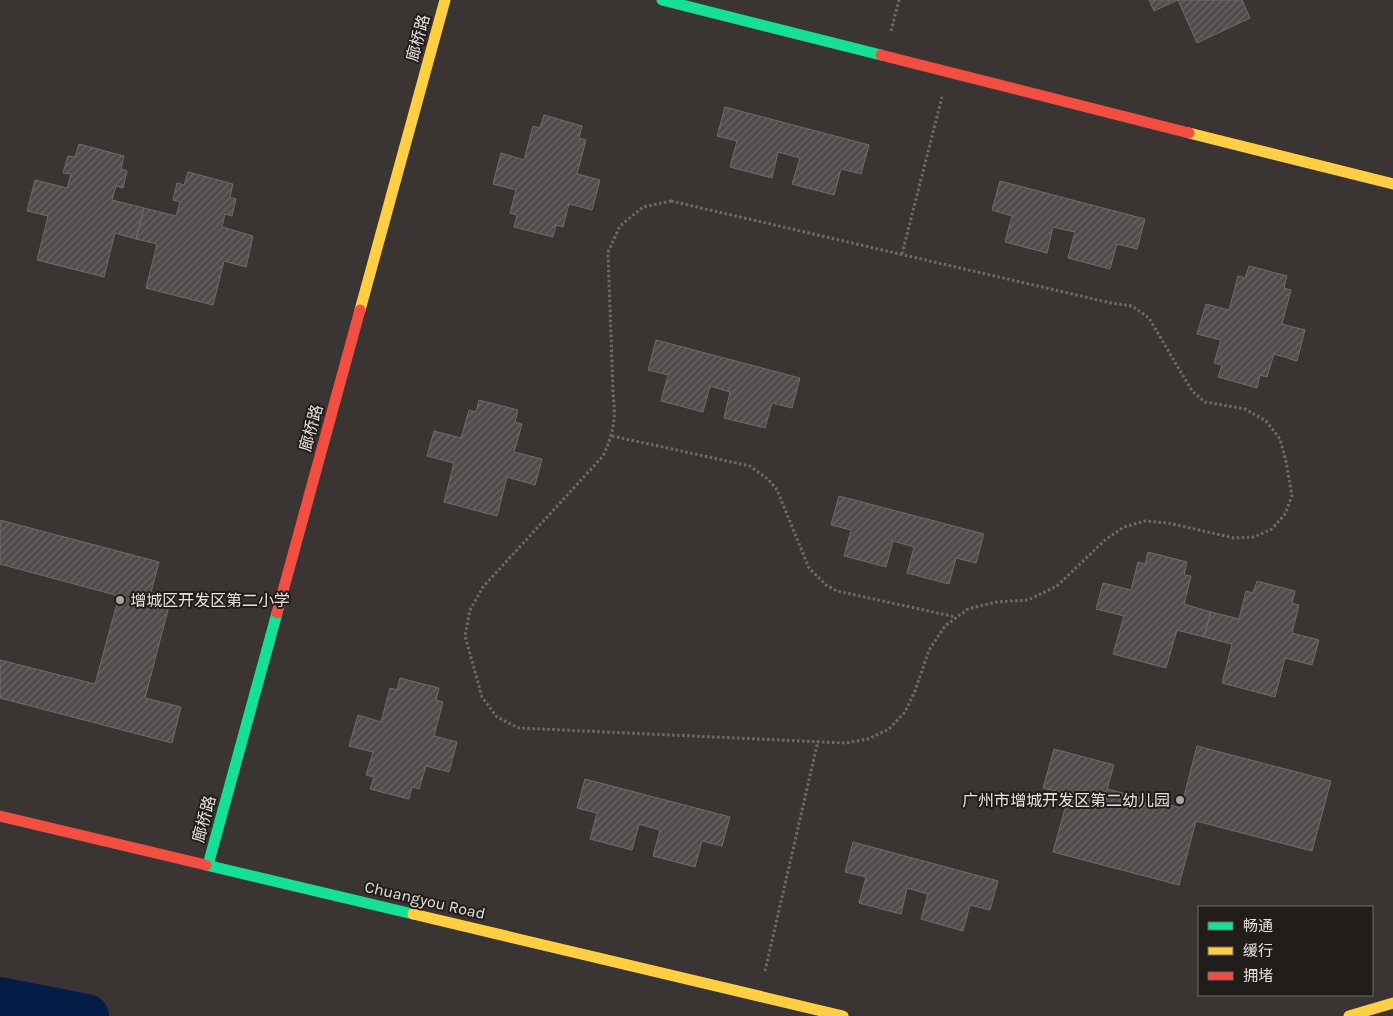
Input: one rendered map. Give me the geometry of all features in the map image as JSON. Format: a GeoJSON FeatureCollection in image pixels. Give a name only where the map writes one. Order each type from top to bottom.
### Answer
{"type":"FeatureCollection","features":[{"type":"Feature","properties":{"kind":"street","name":"廊桥路"},"geometry":{"type":"LineString","coordinates":[[208,865],[445,0]]}},
{"type":"Feature","properties":{"kind":"street"},"geometry":{"type":"LineString","coordinates":[[662,0],[1393,184]]}},
{"type":"Feature","properties":{"kind":"street","name":"Chuangyou Road"},"geometry":{"type":"LineString","coordinates":[[0,816],[843,1016]]}},
{"type":"Feature","properties":{"kind":"street"},"geometry":{"type":"LineString","coordinates":[[1350,1016],[1393,1004]]}},
{"type":"Feature","properties":{"kind":"path"},"geometry":{"type":"LineString","coordinates":[[885,56],[899,0]]}},
{"type":"Feature","properties":{"kind":"path"},"geometry":{"type":"LineString","coordinates":[[902,254],[949,72]]}},
{"type":"Feature","properties":{"kind":"path"},"geometry":{"type":"LineString","coordinates":[[671,201],[902,254],[1111,303],[1132,306],[1149,318],[1192,391],[1205,402],[1245,409],[1266,421],[1280,439],[1292,496],[1285,514],[1272,529],[1254,537],[1234,538],[1168,523],[1145,521],[1124,526],[1105,540],[1057,586],[1028,600],[996,602],[968,609],[945,626],[929,650],[915,691],[905,712],[889,729],[868,739],[846,742],[519,728],[497,717],[482,697],[466,636],[470,610],[484,587],[603,456],[612,436],[616,415],[613,393],[608,252],[620,226],[643,207],[671,201]]}},
{"type":"Feature","properties":{"kind":"path"},"geometry":{"type":"LineString","coordinates":[[612,436],[750,466],[760,471],[777,490],[809,568],[826,585],[837,591],[956,617]]}},
{"type":"Feature","properties":{"kind":"path"},"geometry":{"type":"LineString","coordinates":[[759,996],[818,741]]}},
{"type":"Feature","properties":{"kind":"building"},"geometry":{"type":"Polygon","coordinates":[[[1149,0],[1178,0],[1154,11],[1149,0]]]}},
{"type":"Feature","properties":{"kind":"building"},"geometry":{"type":"Polygon","coordinates":[[[1178,0],[1242,0],[1250,18],[1197,43],[1178,0]]]}},
{"type":"Feature","properties":{"kind":"building"},"geometry":{"type":"Polygon","coordinates":[[[725,107],[869,145],[861,174],[841,169],[834,195],[792,184],[800,158],[778,152],[772,178],[730,167],[737,141],[717,136],[725,107]]]}},
{"type":"Feature","properties":{"kind":"building"},"geometry":{"type":"Polygon","coordinates":[[[544,115],[582,126],[579,138],[586,140],[577,174],[600,180],[592,210],[569,204],[563,227],[556,225],[553,237],[514,227],[517,215],[510,213],[516,190],[493,184],[501,153],[524,160],[533,126],[540,128],[544,115]]]}},
{"type":"Feature","properties":{"kind":"building"},"geometry":{"type":"Polygon","coordinates":[[[79,144],[124,156],[121,169],[127,171],[123,188],[116,186],[112,200],[144,208],[136,239],[115,233],[104,277],[37,260],[48,216],[27,211],[35,180],[67,188],[71,174],[63,173],[68,156],[75,157],[79,144]]]}},
{"type":"Feature","properties":{"kind":"building"},"geometry":{"type":"Polygon","coordinates":[[[188,172],[233,184],[230,197],[236,199],[232,216],[225,214],[222,227],[253,236],[246,267],[224,261],[213,305],[146,288],[157,244],[136,239],[144,208],[176,216],[180,202],[173,200],[177,183],[184,185],[188,172]]]}},
{"type":"Feature","properties":{"kind":"building"},"geometry":{"type":"Polygon","coordinates":[[[1000,181],[1145,219],[1137,249],[1117,244],[1110,269],[1068,258],[1075,232],[1053,227],[1047,253],[1005,242],[1012,216],[992,210],[1000,181]]]}},
{"type":"Feature","properties":{"kind":"building"},"geometry":{"type":"Polygon","coordinates":[[[1249,266],[1287,276],[1284,288],[1291,290],[1282,324],[1305,330],[1297,361],[1274,354],[1267,377],[1260,375],[1257,388],[1218,377],[1222,365],[1214,363],[1221,340],[1197,334],[1206,304],[1229,310],[1238,276],[1245,278],[1249,266]]]}},
{"type":"Feature","properties":{"kind":"building"},"geometry":{"type":"Polygon","coordinates":[[[656,340],[800,378],[792,408],[772,403],[765,428],[724,418],[730,392],[710,386],[703,412],[661,401],[668,375],[648,370],[656,340]]]}},
{"type":"Feature","properties":{"kind":"building"},"geometry":{"type":"Polygon","coordinates":[[[479,400],[518,410],[515,422],[522,424],[514,452],[542,459],[535,485],[507,477],[497,516],[444,502],[454,463],[427,456],[434,431],[461,438],[469,410],[476,412],[479,400]]]}},
{"type":"Feature","properties":{"kind":"building"},"geometry":{"type":"Polygon","coordinates":[[[839,496],[984,534],[976,563],[956,558],[949,584],[907,573],[914,547],[893,541],[886,567],[844,556],[851,530],[831,525],[839,496]]]}},
{"type":"Feature","properties":{"kind":"building"},"geometry":{"type":"Polygon","coordinates":[[[0,520],[159,562],[149,600],[169,606],[145,698],[181,707],[172,743],[0,698],[0,660],[95,684],[119,596],[0,564],[0,520]]]}},
{"type":"Feature","properties":{"kind":"building"},"geometry":{"type":"Polygon","coordinates":[[[1148,552],[1187,562],[1184,575],[1191,576],[1184,604],[1211,612],[1204,637],[1177,630],[1166,668],[1113,654],[1124,616],[1096,609],[1103,583],[1131,590],[1138,562],[1145,564],[1148,552]]]}},
{"type":"Feature","properties":{"kind":"building"},"geometry":{"type":"Polygon","coordinates":[[[1257,581],[1295,591],[1292,603],[1299,605],[1292,633],[1319,640],[1312,665],[1285,658],[1275,697],[1222,683],[1232,644],[1204,637],[1211,612],[1239,619],[1246,591],[1253,593],[1257,581]]]}},
{"type":"Feature","properties":{"kind":"building"},"geometry":{"type":"Polygon","coordinates":[[[400,678],[439,688],[436,700],[443,702],[434,736],[457,742],[449,772],[426,766],[419,789],[412,787],[409,799],[370,789],[374,777],[366,775],[373,752],[349,746],[358,715],[381,722],[390,688],[397,690],[400,678]]]}},
{"type":"Feature","properties":{"kind":"building"},"geometry":{"type":"Polygon","coordinates":[[[1197,746],[1331,781],[1312,851],[1196,821],[1179,885],[1053,852],[1069,794],[1043,788],[1054,749],[1114,765],[1107,789],[1181,808],[1197,746]]]}},
{"type":"Feature","properties":{"kind":"building"},"geometry":{"type":"Polygon","coordinates":[[[585,779],[730,817],[722,846],[702,841],[695,867],[653,856],[660,830],[639,824],[632,850],[590,839],[597,813],[577,808],[585,779]]]}},
{"type":"Feature","properties":{"kind":"building"},"geometry":{"type":"Polygon","coordinates":[[[853,842],[998,881],[990,910],[970,905],[963,931],[921,919],[928,894],[907,888],[901,914],[859,903],[866,877],[845,872],[853,842]]]}},
{"type":"Feature","properties":{"kind":"waterway"},"geometry":{"type":"LineString","coordinates":[[0,999],[87,1016]]}},
{"type":"Feature","properties":{"kind":"traffic: fast"},"geometry":{"type":"LineString","coordinates":[[662,0],[881,55]]}},
{"type":"Feature","properties":{"kind":"traffic: fast"},"geometry":{"type":"LineString","coordinates":[[208,865],[277,613]]}},
{"type":"Feature","properties":{"kind":"traffic: fast"},"geometry":{"type":"LineString","coordinates":[[206,865],[413,914]]}},
{"type":"Feature","properties":{"kind":"traffic: slow"},"geometry":{"type":"LineString","coordinates":[[360,310],[445,0]]}},
{"type":"Feature","properties":{"kind":"traffic: slow"},"geometry":{"type":"LineString","coordinates":[[1189,133],[1393,184]]}},
{"type":"Feature","properties":{"kind":"traffic: slow"},"geometry":{"type":"LineString","coordinates":[[413,914],[843,1016]]}},
{"type":"Feature","properties":{"kind":"traffic: slow"},"geometry":{"type":"LineString","coordinates":[[1349,1016],[1393,1003]]}},
{"type":"Feature","properties":{"kind":"traffic: jam"},"geometry":{"type":"LineString","coordinates":[[881,55],[1189,133]]}},
{"type":"Feature","properties":{"kind":"traffic: jam"},"geometry":{"type":"LineString","coordinates":[[277,613],[360,310]]}},
{"type":"Feature","properties":{"kind":"traffic: jam"},"geometry":{"type":"LineString","coordinates":[[0,816],[206,865]]}},
{"type":"Feature","properties":{"kind":"place","name":"增城区开发区第二小学"},"geometry":{"type":"Point","coordinates":[120,600]}},
{"type":"Feature","properties":{"kind":"place","name":"广州市增城开发区第二幼儿园"},"geometry":{"type":"Point","coordinates":[1180,800]}}]}
